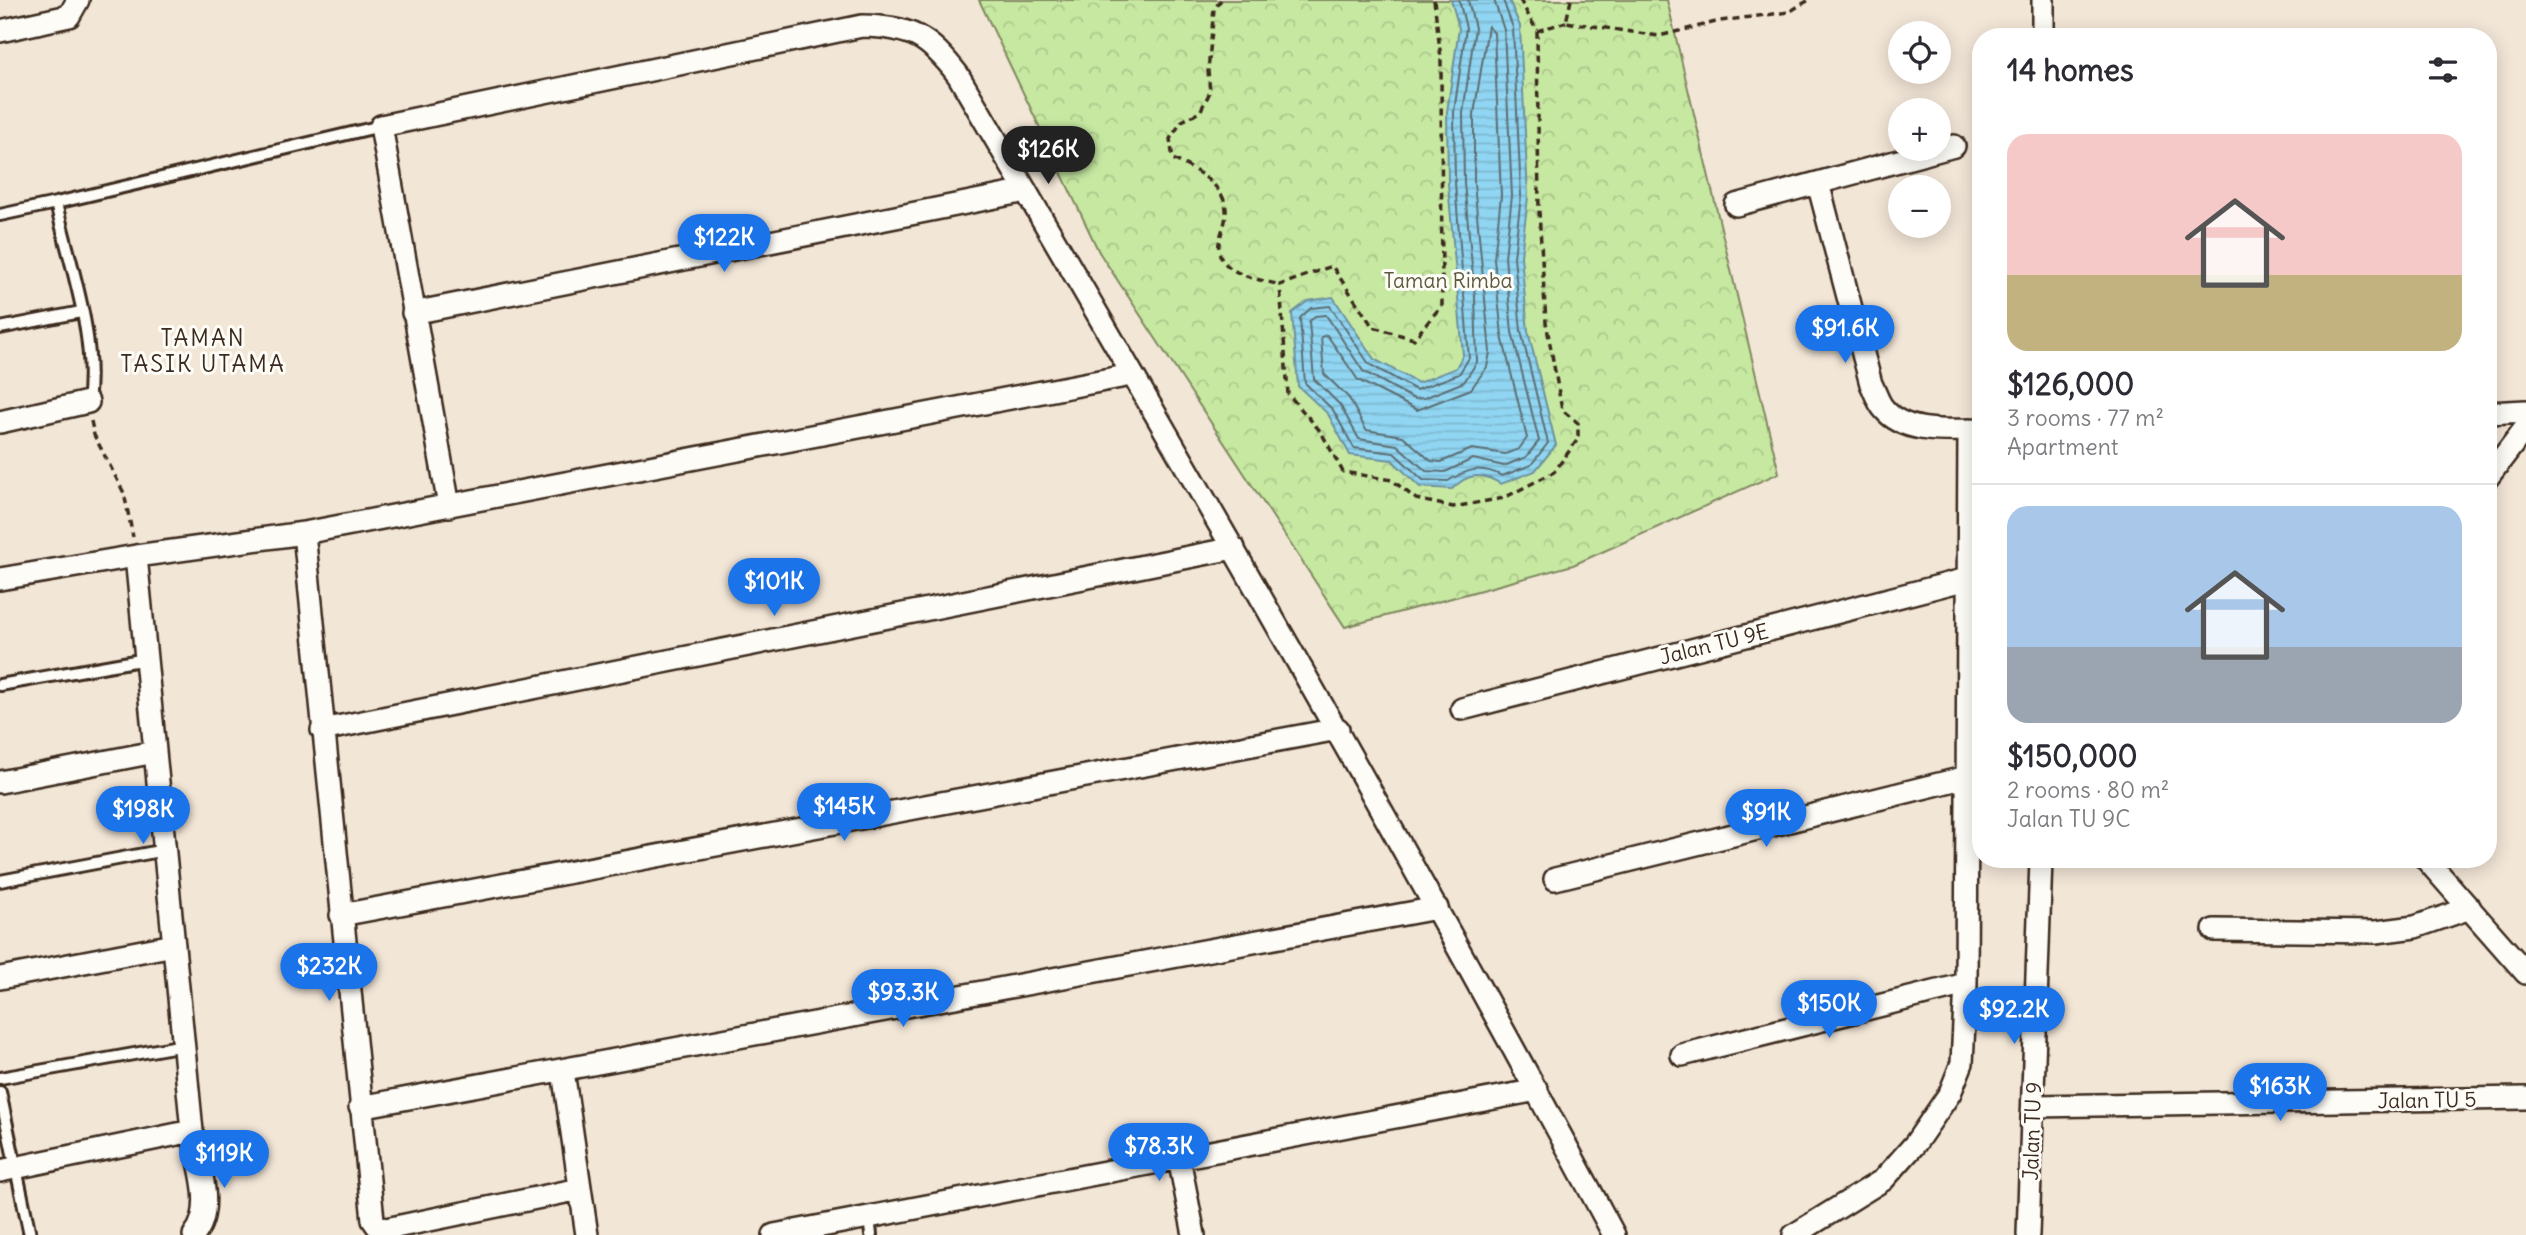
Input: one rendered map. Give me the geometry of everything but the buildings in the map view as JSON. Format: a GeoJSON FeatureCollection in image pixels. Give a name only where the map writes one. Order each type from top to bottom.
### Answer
{"type":"FeatureCollection","features":[{"type":"Feature","properties":{"kind":"street"},"geometry":{"type":"LineString","coordinates":[[0,31],[68,16],[78,0]]}},
{"type":"Feature","properties":{"kind":"street"},"geometry":{"type":"LineString","coordinates":[[2043,0],[2043,28]]}},
{"type":"Feature","properties":{"kind":"street"},"geometry":{"type":"LineString","coordinates":[[449,506],[381,126],[862,26],[893,27],[919,35],[940,52],[958,75],[1234,548],[1338,729],[1614,1235]]}},
{"type":"Feature","properties":{"kind":"street"},"geometry":{"type":"LineString","coordinates":[[1736,205],[1954,146]]}},
{"type":"Feature","properties":{"kind":"street"},"geometry":{"type":"LineString","coordinates":[[1818,183],[1871,384],[1884,410],[1903,423],[1929,429],[1972,430]]}},
{"type":"Feature","properties":{"kind":"street"},"geometry":{"type":"LineString","coordinates":[[413,313],[643,270],[1026,191]]}},
{"type":"Feature","properties":{"kind":"street"},"geometry":{"type":"LineString","coordinates":[[0,579],[136,556],[304,533],[1131,375]]}},
{"type":"Feature","properties":{"kind":"street"},"geometry":{"type":"LineString","coordinates":[[0,422],[88,401]]}},
{"type":"Feature","properties":{"kind":"street"},"geometry":{"type":"LineString","coordinates":[[2497,413],[2526,411]]}},
{"type":"Feature","properties":{"kind":"street"},"geometry":{"type":"LineString","coordinates":[[2497,465],[2526,427]]}},
{"type":"Feature","properties":{"kind":"street"},"geometry":{"type":"LineString","coordinates":[[1794,1235],[1883,1180],[1929,1124],[1950,1093],[1962,1063],[1966,985],[1967,579],[1972,486]]}},
{"type":"Feature","properties":{"kind":"street"},"geometry":{"type":"LineString","coordinates":[[304,533],[373,1220],[377,1227],[386,1228],[580,1189]]}},
{"type":"Feature","properties":{"kind":"street"},"geometry":{"type":"LineString","coordinates":[[322,730],[1234,548]]}},
{"type":"Feature","properties":{"kind":"street"},"geometry":{"type":"LineString","coordinates":[[136,556],[192,1131],[205,1205],[203,1224],[194,1235]]}},
{"type":"Feature","properties":{"kind":"street","name":"Jalan TU 9E"},"geometry":{"type":"LineString","coordinates":[[1462,709],[1967,579]]}},
{"type":"Feature","properties":{"kind":"street"},"geometry":{"type":"LineString","coordinates":[[341,915],[1338,729]]}},
{"type":"Feature","properties":{"kind":"street"},"geometry":{"type":"LineString","coordinates":[[0,782],[155,752]]}},
{"type":"Feature","properties":{"kind":"street"},"geometry":{"type":"LineString","coordinates":[[1555,879],[1967,778]]}},
{"type":"Feature","properties":{"kind":"street","name":"Jalan TU 9"},"geometry":{"type":"LineString","coordinates":[[2028,1235],[2041,868]]}},
{"type":"Feature","properties":{"kind":"street"},"geometry":{"type":"LineString","coordinates":[[2434,868],[2526,973]]}},
{"type":"Feature","properties":{"kind":"street"},"geometry":{"type":"LineString","coordinates":[[360,1107],[1437,908]]}},
{"type":"Feature","properties":{"kind":"street"},"geometry":{"type":"LineString","coordinates":[[2214,930],[2376,932],[2415,927],[2470,908]]}},
{"type":"Feature","properties":{"kind":"street"},"geometry":{"type":"LineString","coordinates":[[0,978],[174,945]]}},
{"type":"Feature","properties":{"kind":"street"},"geometry":{"type":"LineString","coordinates":[[1682,1055],[1966,985]]}},
{"type":"Feature","properties":{"kind":"street"},"geometry":{"type":"LineString","coordinates":[[563,1071],[587,1235]]}},
{"type":"Feature","properties":{"kind":"street"},"geometry":{"type":"LineString","coordinates":[[774,1235],[870,1226],[1179,1158],[1537,1090]]}},
{"type":"Feature","properties":{"kind":"street","name":"Jalan TU 5"},"geometry":{"type":"LineString","coordinates":[[2034,1106],[2526,1098]]}},
{"type":"Feature","properties":{"kind":"street"},"geometry":{"type":"LineString","coordinates":[[8,1169],[192,1131]]}},
{"type":"Feature","properties":{"kind":"street"},"geometry":{"type":"LineString","coordinates":[[1179,1158],[1195,1235]]}},
{"type":"Feature","properties":{"kind":"lane"},"geometry":{"type":"LineString","coordinates":[[0,215],[381,126]]}},
{"type":"Feature","properties":{"kind":"lane"},"geometry":{"type":"LineString","coordinates":[[56,203],[81,312],[91,375],[88,401]]}},
{"type":"Feature","properties":{"kind":"lane"},"geometry":{"type":"LineString","coordinates":[[0,328],[81,312]]}},
{"type":"Feature","properties":{"kind":"lane"},"geometry":{"type":"LineString","coordinates":[[0,685],[146,659]]}},
{"type":"Feature","properties":{"kind":"lane"},"geometry":{"type":"LineString","coordinates":[[0,881],[165,850]]}},
{"type":"Feature","properties":{"kind":"lane"},"geometry":{"type":"LineString","coordinates":[[0,1079],[184,1045]]}},
{"type":"Feature","properties":{"kind":"lane"},"geometry":{"type":"LineString","coordinates":[[0,1092],[8,1169],[30,1235]]}},
{"type":"Feature","properties":{"kind":"path"},"geometry":{"type":"LineString","coordinates":[[1221,0],[1214,9],[1208,71],[1210,92],[1200,112],[1182,121],[1170,139],[1172,159],[1203,173],[1220,193],[1226,218],[1217,243],[1224,262],[1246,275],[1280,285],[1332,266],[1373,327],[1415,339],[1442,305],[1441,58],[1434,0]]}},
{"type":"Feature","properties":{"kind":"path"},"geometry":{"type":"LineString","coordinates":[[1280,285],[1288,394],[1321,432],[1343,472],[1392,480],[1416,499],[1453,507],[1504,498],[1554,472],[1578,439],[1578,423],[1562,410],[1546,322],[1539,212],[1537,31],[1520,0]]}},
{"type":"Feature","properties":{"kind":"path"},"geometry":{"type":"LineString","coordinates":[[1566,22],[1571,0]]}},
{"type":"Feature","properties":{"kind":"path"},"geometry":{"type":"LineString","coordinates":[[1537,31],[1566,22],[1659,37],[1720,21],[1789,12],[1809,0]]}},
{"type":"Feature","properties":{"kind":"path"},"geometry":{"type":"LineString","coordinates":[[88,401],[94,435],[124,493],[136,556]]}},
{"type":"Feature","properties":{"kind":"green space","name":"Taman Rimba"},"geometry":{"type":"Polygon","coordinates":[[[979,0],[1667,0],[1779,473],[1573,565],[1345,627],[1099,252],[979,0]]]}},
{"type":"Feature","properties":{"kind":"water"},"geometry":{"type":"Polygon","coordinates":[[[1451,0],[1509,0],[1520,26],[1528,197],[1521,256],[1528,331],[1556,445],[1535,471],[1501,484],[1488,477],[1470,477],[1452,489],[1420,487],[1392,460],[1350,455],[1328,414],[1298,386],[1292,313],[1308,301],[1333,297],[1374,359],[1418,383],[1456,368],[1463,355],[1448,184],[1447,112],[1459,28],[1451,0]]]}},
{"type":"Feature","properties":{"kind":"district","name":"TAMAN TASIK UTAMA"},"geometry":{"type":"Point","coordinates":[203,350]}}]}
